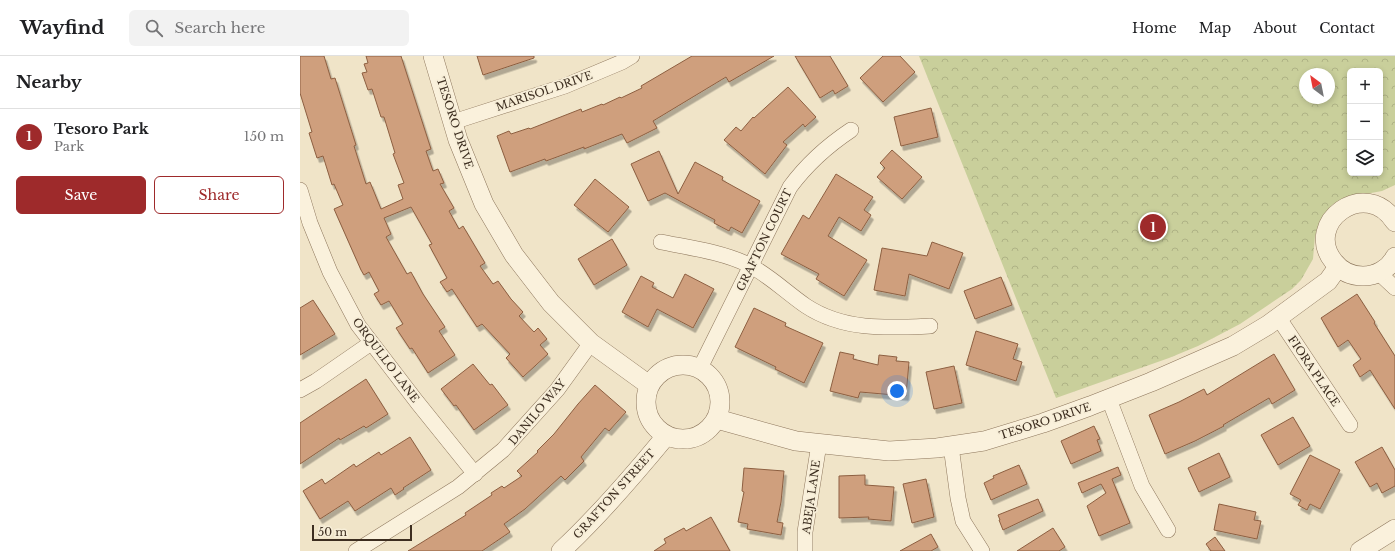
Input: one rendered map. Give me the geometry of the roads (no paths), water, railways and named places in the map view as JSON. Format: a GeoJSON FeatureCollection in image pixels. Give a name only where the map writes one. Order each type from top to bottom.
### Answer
{"type":"FeatureCollection","features":[{"type":"Feature","properties":{"kind":"street","name":"TESORO DRIVE"},"geometry":{"type":"LineString","coordinates":[[433,56],[458,140],[484,204],[514,255],[552,303],[591,343],[649,385]]}},
{"type":"Feature","properties":{"kind":"street","name":"MARISOL DRIVE"},"geometry":{"type":"LineString","coordinates":[[453,122],[565,86],[622,62],[632,56]]}},
{"type":"Feature","properties":{"kind":"street","name":"GRAFTON COURT"},"geometry":{"type":"LineString","coordinates":[[700,368],[790,187],[796,178],[820,153],[832,142],[851,130]]}},
{"type":"Feature","properties":{"kind":"street","name":"ORQULLO LANE"},"geometry":{"type":"LineString","coordinates":[[301,200],[330,272],[358,325],[475,474]]}},
{"type":"Feature","properties":{"kind":"street"},"geometry":{"type":"LineString","coordinates":[[1394,216],[1371,203],[1359,203],[1347,206],[1337,213],[1330,222],[1326,234],[1326,246],[1330,258],[1338,267],[1347,273],[1358,276],[1369,276],[1379,273],[1387,267],[1395,257]]}},
{"type":"Feature","properties":{"kind":"street"},"geometry":{"type":"LineString","coordinates":[[661,242],[730,257],[751,266],[784,288],[808,307],[839,321],[864,326],[887,328],[930,326]]}},
{"type":"Feature","properties":{"kind":"street","name":"TESORO DRIVE"},"geometry":{"type":"LineString","coordinates":[[717,419],[796,441],[889,451],[937,448],[984,441],[1028,428],[1109,399],[1233,346],[1278,317],[1328,281],[1338,267]]}},
{"type":"Feature","properties":{"kind":"street"},"geometry":{"type":"LineString","coordinates":[[1379,273],[1395,288]]}},
{"type":"Feature","properties":{"kind":"street","name":"FIORA PLACE"},"geometry":{"type":"LineString","coordinates":[[1278,317],[1350,424]]}},
{"type":"Feature","properties":{"kind":"street"},"geometry":{"type":"LineString","coordinates":[[300,390],[316,381],[371,343]]}},
{"type":"Feature","properties":{"kind":"street","name":"DANILO WAY"},"geometry":{"type":"LineString","coordinates":[[356,551],[458,487],[504,450],[557,390],[591,343]]}},
{"type":"Feature","properties":{"kind":"street"},"geometry":{"type":"LineString","coordinates":[[685,364],[700,368],[713,378],[719,390],[721,405],[717,419],[710,429],[695,438],[679,440],[666,436],[654,427],[647,414],[645,398],[649,385],[658,374],[671,366],[685,364]]}},
{"type":"Feature","properties":{"kind":"street"},"geometry":{"type":"LineString","coordinates":[[1109,399],[1142,486],[1168,530]]}},
{"type":"Feature","properties":{"kind":"street","name":"GRAFTON STREET"},"geometry":{"type":"LineString","coordinates":[[560,551],[580,533],[628,482],[666,436]]}},
{"type":"Feature","properties":{"kind":"street","name":"ABEJA LANE"},"geometry":{"type":"LineString","coordinates":[[805,551],[805,532],[818,444]]}},
{"type":"Feature","properties":{"kind":"street"},"geometry":{"type":"LineString","coordinates":[[951,446],[958,498],[963,521],[982,551]]}},
{"type":"Feature","properties":{"kind":"street"},"geometry":{"type":"LineString","coordinates":[[1360,551],[1395,529]]}},
{"type":"Feature","properties":{"kind":"place","name":"Tesoro Park"},"geometry":{"type":"Point","coordinates":[1153,227]}}]}
